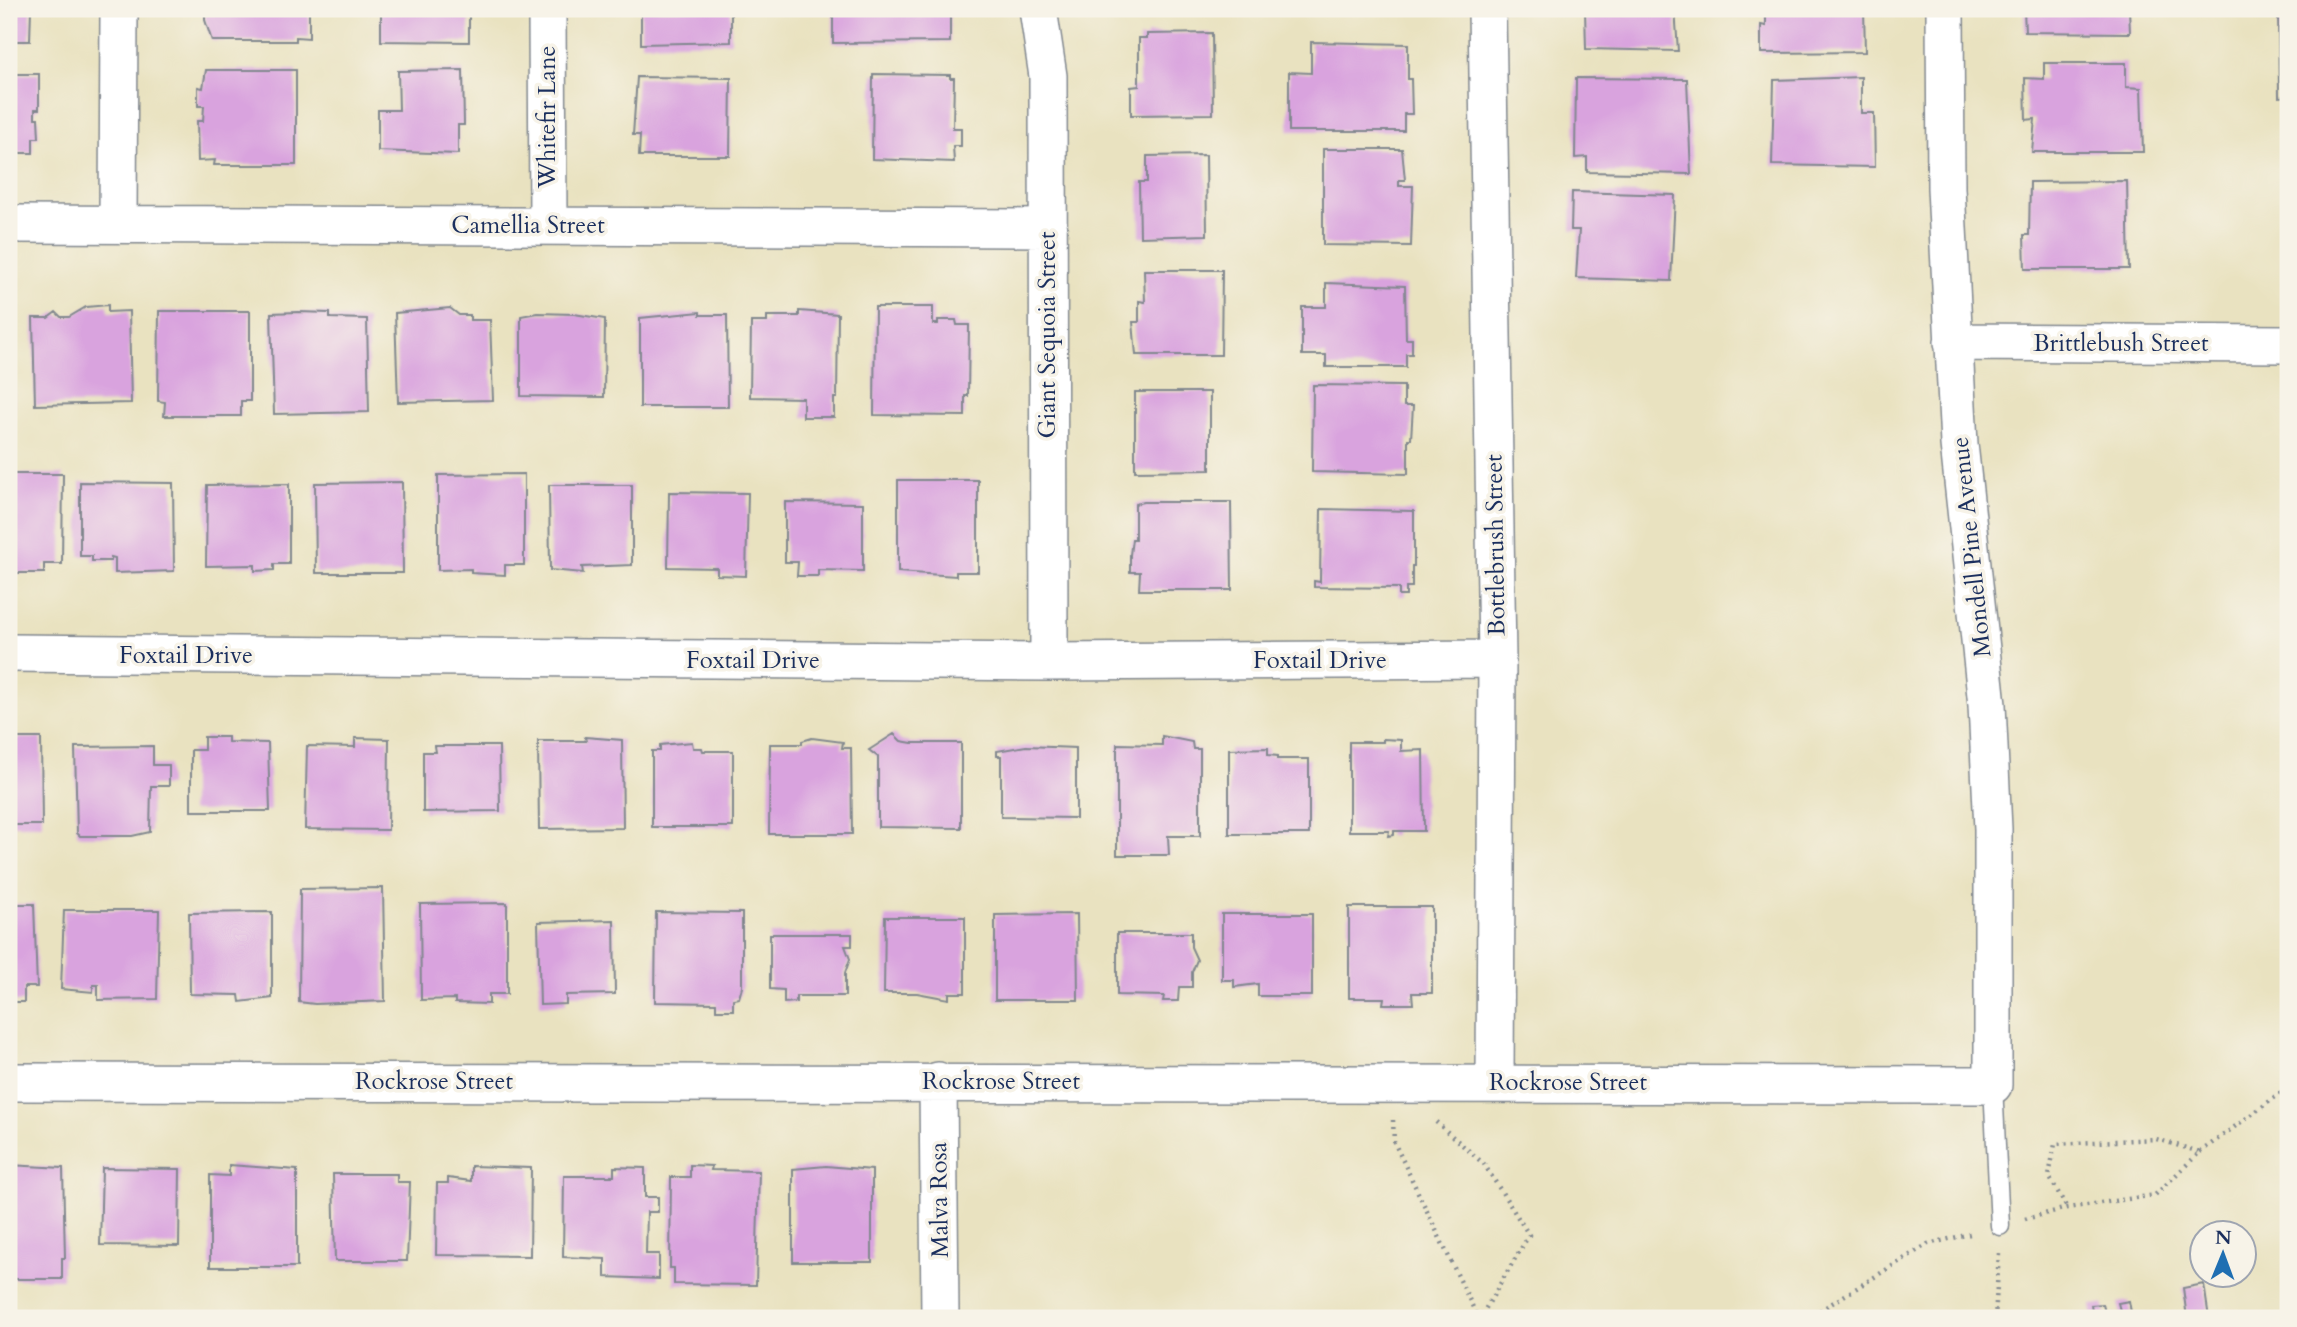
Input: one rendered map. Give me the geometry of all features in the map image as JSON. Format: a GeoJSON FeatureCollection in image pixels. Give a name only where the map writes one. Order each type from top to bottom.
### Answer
{"type":"FeatureCollection","features":[{"type":"Feature","properties":{"kind":"street"},"geometry":{"type":"LineString","coordinates":[[118,223],[119,9]]}},
{"type":"Feature","properties":{"kind":"street","name":"Whitefir Lane"},"geometry":{"type":"LineString","coordinates":[[547,9],[548,225]]}},
{"type":"Feature","properties":{"kind":"street","name":"Giant Sequoia Street"},"geometry":{"type":"LineString","coordinates":[[1038,9],[1048,76],[1049,662]]}},
{"type":"Feature","properties":{"kind":"street","name":"Bottlebrush Street"},"geometry":{"type":"LineString","coordinates":[[1487,9],[1497,659],[1495,1082]]}},
{"type":"Feature","properties":{"kind":"street","name":"Mondell Pine Avenue"},"geometry":{"type":"LineString","coordinates":[[1945,9],[1946,188],[1953,342],[1959,444],[1987,705],[1993,829],[1993,1085]]}},
{"type":"Feature","properties":{"kind":"street","name":"Camellia Street"},"geometry":{"type":"LineString","coordinates":[[9,224],[1047,228]]}},
{"type":"Feature","properties":{"kind":"street","name":"Brittlebush Street"},"geometry":{"type":"LineString","coordinates":[[1953,342],[2288,344]]}},
{"type":"Feature","properties":{"kind":"street","name":"Foxtail Drive"},"geometry":{"type":"LineString","coordinates":[[9,653],[1049,662],[1497,659]]}},
{"type":"Feature","properties":{"kind":"street","name":"Rockrose Street"},"geometry":{"type":"LineString","coordinates":[[9,1082],[938,1081],[1993,1085]]}},
{"type":"Feature","properties":{"kind":"street","name":"Malva Rosa"},"geometry":{"type":"LineString","coordinates":[[938,1081],[940,1318]]}},
{"type":"Feature","properties":{"kind":"lane"},"geometry":{"type":"LineString","coordinates":[[1993,1085],[2000,1226]]}},
{"type":"Feature","properties":{"kind":"path"},"geometry":{"type":"LineString","coordinates":[[1390,1082],[1395,1142],[1479,1318]]}},
{"type":"Feature","properties":{"kind":"path"},"geometry":{"type":"LineString","coordinates":[[1808,1318],[1928,1244],[2067,1208],[2155,1195],[2200,1152],[2288,1088]]}},
{"type":"Feature","properties":{"kind":"path"},"geometry":{"type":"LineString","coordinates":[[1431,1118],[1483,1164],[1529,1234],[1479,1318]]}},
{"type":"Feature","properties":{"kind":"path"},"geometry":{"type":"LineString","coordinates":[[2067,1208],[2049,1176],[2055,1144],[2155,1139],[2200,1152]]}},
{"type":"Feature","properties":{"kind":"path"},"geometry":{"type":"LineString","coordinates":[[1995,1318],[2000,1226]]}},
{"type":"Feature","properties":{"kind":"building"},"geometry":{"type":"Polygon","coordinates":[[[9,9],[31,9],[30,41],[9,41],[9,9]]]}},
{"type":"Feature","properties":{"kind":"building"},"geometry":{"type":"Polygon","coordinates":[[[309,9],[309,38],[296,37],[296,41],[212,41],[205,20],[205,10],[309,9]]]}},
{"type":"Feature","properties":{"kind":"building"},"geometry":{"type":"Polygon","coordinates":[[[381,9],[469,9],[469,42],[381,41],[381,9]]]}},
{"type":"Feature","properties":{"kind":"building"},"geometry":{"type":"Polygon","coordinates":[[[641,9],[731,9],[731,42],[641,44],[641,9]]]}},
{"type":"Feature","properties":{"kind":"building"},"geometry":{"type":"Polygon","coordinates":[[[833,9],[950,9],[950,42],[833,43],[833,9]]]}},
{"type":"Feature","properties":{"kind":"building"},"geometry":{"type":"Polygon","coordinates":[[[1585,9],[1675,9],[1678,51],[1586,49],[1585,9]]]}},
{"type":"Feature","properties":{"kind":"building"},"geometry":{"type":"Polygon","coordinates":[[[1766,9],[1864,9],[1865,52],[1761,53],[1761,25],[1766,26],[1766,9]]]}},
{"type":"Feature","properties":{"kind":"building"},"geometry":{"type":"Polygon","coordinates":[[[2024,9],[2129,9],[2130,33],[2025,32],[2024,9]]]}},
{"type":"Feature","properties":{"kind":"building"},"geometry":{"type":"Polygon","coordinates":[[[2278,9],[2288,9],[2288,96],[2279,97],[2278,9]]]}},
{"type":"Feature","properties":{"kind":"building"},"geometry":{"type":"Polygon","coordinates":[[[1212,33],[1213,114],[1131,115],[1131,87],[1139,86],[1139,38],[1147,38],[1147,34],[1212,33]]]}},
{"type":"Feature","properties":{"kind":"building"},"geometry":{"type":"Polygon","coordinates":[[[1311,42],[1408,44],[1412,114],[1404,114],[1404,131],[1289,131],[1289,72],[1311,73],[1311,42]]]}},
{"type":"Feature","properties":{"kind":"building"},"geometry":{"type":"Polygon","coordinates":[[[2044,63],[2126,63],[2126,87],[2141,88],[2143,152],[2032,152],[2035,119],[2026,120],[2025,78],[2044,79],[2044,63]]]}},
{"type":"Feature","properties":{"kind":"building"},"geometry":{"type":"Polygon","coordinates":[[[206,70],[296,70],[296,165],[214,165],[215,160],[198,161],[197,121],[203,121],[204,106],[198,106],[198,87],[203,88],[206,70]]]}},
{"type":"Feature","properties":{"kind":"building"},"geometry":{"type":"Polygon","coordinates":[[[463,70],[464,125],[458,125],[458,154],[378,151],[378,110],[399,110],[398,71],[463,70]]]}},
{"type":"Feature","properties":{"kind":"building"},"geometry":{"type":"Polygon","coordinates":[[[9,74],[39,74],[39,109],[35,109],[35,118],[38,118],[39,138],[33,138],[33,153],[9,153],[9,74]]]}},
{"type":"Feature","properties":{"kind":"building"},"geometry":{"type":"Polygon","coordinates":[[[873,74],[950,75],[950,78],[954,78],[953,128],[961,128],[961,146],[953,146],[954,162],[872,159],[873,74]]]}},
{"type":"Feature","properties":{"kind":"building"},"geometry":{"type":"Polygon","coordinates":[[[637,77],[731,78],[730,156],[639,156],[640,135],[633,135],[637,77]]]}},
{"type":"Feature","properties":{"kind":"building"},"geometry":{"type":"Polygon","coordinates":[[[1861,77],[1861,113],[1874,113],[1875,167],[1772,165],[1774,80],[1861,77]]]}},
{"type":"Feature","properties":{"kind":"building"},"geometry":{"type":"Polygon","coordinates":[[[1576,78],[1687,79],[1691,174],[1587,172],[1587,157],[1575,158],[1576,78]]]}},
{"type":"Feature","properties":{"kind":"building"},"geometry":{"type":"Polygon","coordinates":[[[1323,149],[1402,149],[1405,180],[1399,180],[1399,186],[1413,186],[1411,246],[1323,245],[1323,149]]]}},
{"type":"Feature","properties":{"kind":"building"},"geometry":{"type":"Polygon","coordinates":[[[1206,155],[1207,235],[1140,237],[1139,182],[1147,182],[1147,156],[1206,155]]]}},
{"type":"Feature","properties":{"kind":"building"},"geometry":{"type":"Polygon","coordinates":[[[2127,181],[2129,269],[2025,269],[2024,235],[2029,235],[2030,182],[2127,181]]]}},
{"type":"Feature","properties":{"kind":"building"},"geometry":{"type":"Polygon","coordinates":[[[1572,192],[1675,195],[1671,281],[1576,278],[1579,230],[1571,230],[1572,192]]]}},
{"type":"Feature","properties":{"kind":"building"},"geometry":{"type":"Polygon","coordinates":[[[1144,270],[1222,270],[1221,355],[1136,355],[1133,322],[1139,322],[1139,301],[1145,302],[1144,270]]]}},
{"type":"Feature","properties":{"kind":"building"},"geometry":{"type":"Polygon","coordinates":[[[1326,283],[1405,286],[1406,339],[1412,339],[1412,354],[1406,354],[1406,367],[1326,367],[1326,355],[1302,355],[1302,307],[1326,307],[1326,283]]]}},
{"type":"Feature","properties":{"kind":"building"},"geometry":{"type":"Polygon","coordinates":[[[108,305],[108,312],[129,311],[131,403],[35,405],[33,318],[48,318],[56,312],[61,317],[69,317],[86,307],[108,305]]]}},
{"type":"Feature","properties":{"kind":"building"},"geometry":{"type":"Polygon","coordinates":[[[875,307],[933,307],[933,324],[938,324],[938,320],[956,320],[957,325],[969,325],[968,396],[965,396],[965,416],[874,415],[875,307]]]}},
{"type":"Feature","properties":{"kind":"building"},"geometry":{"type":"Polygon","coordinates":[[[450,308],[459,315],[470,315],[470,320],[490,320],[493,400],[398,402],[395,313],[450,308]]]}},
{"type":"Feature","properties":{"kind":"building"},"geometry":{"type":"Polygon","coordinates":[[[9,311],[13,311],[14,412],[9,411],[9,311]]]}},
{"type":"Feature","properties":{"kind":"building"},"geometry":{"type":"Polygon","coordinates":[[[159,311],[250,311],[250,401],[241,401],[241,416],[164,416],[165,402],[158,401],[159,311]]]}},
{"type":"Feature","properties":{"kind":"building"},"geometry":{"type":"Polygon","coordinates":[[[799,311],[838,314],[837,398],[834,398],[834,417],[803,417],[803,398],[750,397],[751,322],[767,322],[767,316],[799,316],[799,311]]]}},
{"type":"Feature","properties":{"kind":"building"},"geometry":{"type":"Polygon","coordinates":[[[700,312],[700,315],[727,315],[728,407],[640,407],[640,318],[700,312]]]}},
{"type":"Feature","properties":{"kind":"building"},"geometry":{"type":"Polygon","coordinates":[[[271,313],[330,313],[330,318],[367,319],[369,412],[274,414],[271,313]]]}},
{"type":"Feature","properties":{"kind":"building"},"geometry":{"type":"Polygon","coordinates":[[[537,313],[574,314],[605,319],[604,397],[521,396],[521,316],[537,313]]]}},
{"type":"Feature","properties":{"kind":"building"},"geometry":{"type":"Polygon","coordinates":[[[1313,385],[1404,386],[1404,406],[1413,406],[1411,439],[1408,439],[1408,474],[1312,472],[1313,385]]]}},
{"type":"Feature","properties":{"kind":"building"},"geometry":{"type":"Polygon","coordinates":[[[1135,392],[1210,392],[1210,470],[1135,471],[1135,392]]]}},
{"type":"Feature","properties":{"kind":"building"},"geometry":{"type":"Polygon","coordinates":[[[9,474],[63,474],[62,564],[44,564],[44,573],[11,573],[9,569],[9,474]]]}},
{"type":"Feature","properties":{"kind":"building"},"geometry":{"type":"Polygon","coordinates":[[[524,474],[524,565],[505,565],[505,575],[471,573],[471,569],[438,570],[438,475],[524,474]]]}},
{"type":"Feature","properties":{"kind":"building"},"geometry":{"type":"Polygon","coordinates":[[[898,480],[978,480],[978,572],[956,572],[956,576],[898,572],[898,480]]]}},
{"type":"Feature","properties":{"kind":"building"},"geometry":{"type":"Polygon","coordinates":[[[80,482],[173,483],[174,571],[115,573],[115,558],[111,557],[111,561],[92,561],[92,556],[80,556],[80,482]]]}},
{"type":"Feature","properties":{"kind":"building"},"geometry":{"type":"Polygon","coordinates":[[[402,482],[403,573],[316,573],[315,483],[402,482]]]}},
{"type":"Feature","properties":{"kind":"building"},"geometry":{"type":"Polygon","coordinates":[[[289,484],[289,564],[274,564],[274,570],[255,571],[255,565],[206,566],[207,485],[289,484]]]}},
{"type":"Feature","properties":{"kind":"building"},"geometry":{"type":"Polygon","coordinates":[[[549,485],[632,485],[632,565],[582,567],[583,573],[550,570],[549,485]]]}},
{"type":"Feature","properties":{"kind":"building"},"geometry":{"type":"Polygon","coordinates":[[[669,492],[748,493],[746,576],[717,575],[717,568],[668,567],[669,492]]]}},
{"type":"Feature","properties":{"kind":"building"},"geometry":{"type":"Polygon","coordinates":[[[785,502],[863,503],[863,571],[818,570],[818,576],[797,576],[798,562],[785,562],[785,502]]]}},
{"type":"Feature","properties":{"kind":"building"},"geometry":{"type":"Polygon","coordinates":[[[1231,502],[1232,590],[1139,590],[1140,572],[1130,572],[1130,555],[1132,539],[1135,539],[1135,504],[1231,502]]]}},
{"type":"Feature","properties":{"kind":"building"},"geometry":{"type":"Polygon","coordinates":[[[1321,509],[1414,511],[1414,566],[1412,587],[1406,587],[1406,596],[1399,596],[1399,588],[1314,587],[1314,581],[1320,582],[1321,509]]]}},
{"type":"Feature","properties":{"kind":"building"},"geometry":{"type":"Polygon","coordinates":[[[894,734],[901,741],[912,743],[961,743],[961,828],[878,827],[878,757],[869,750],[894,734]]]}},
{"type":"Feature","properties":{"kind":"building"},"geometry":{"type":"Polygon","coordinates":[[[1162,736],[1192,742],[1193,749],[1200,749],[1200,836],[1168,836],[1169,855],[1117,855],[1117,744],[1162,745],[1162,736]]]}},
{"type":"Feature","properties":{"kind":"building"},"geometry":{"type":"Polygon","coordinates":[[[204,737],[228,737],[228,742],[268,743],[270,811],[191,811],[191,750],[204,750],[204,737]]]}},
{"type":"Feature","properties":{"kind":"building"},"geometry":{"type":"Polygon","coordinates":[[[585,737],[622,740],[623,828],[539,829],[538,741],[586,741],[585,737]]]}},
{"type":"Feature","properties":{"kind":"building"},"geometry":{"type":"Polygon","coordinates":[[[9,738],[41,738],[42,825],[9,825],[9,738]]]}},
{"type":"Feature","properties":{"kind":"building"},"geometry":{"type":"Polygon","coordinates":[[[355,738],[389,739],[388,830],[305,829],[307,746],[355,747],[355,738]]]}},
{"type":"Feature","properties":{"kind":"building"},"geometry":{"type":"Polygon","coordinates":[[[812,738],[843,742],[842,748],[851,748],[852,834],[769,834],[770,744],[802,744],[802,741],[812,738]]]}},
{"type":"Feature","properties":{"kind":"building"},"geometry":{"type":"Polygon","coordinates":[[[1383,739],[1401,740],[1401,751],[1423,750],[1424,831],[1394,831],[1394,835],[1388,836],[1389,831],[1349,831],[1349,742],[1383,742],[1383,739]]]}},
{"type":"Feature","properties":{"kind":"building"},"geometry":{"type":"Polygon","coordinates":[[[692,742],[693,748],[702,748],[703,751],[733,751],[733,827],[652,827],[652,751],[660,751],[660,745],[692,742]]]}},
{"type":"Feature","properties":{"kind":"building"},"geometry":{"type":"Polygon","coordinates":[[[153,746],[153,765],[169,765],[169,786],[151,786],[150,832],[132,836],[80,836],[77,833],[75,747],[153,746]]]}},
{"type":"Feature","properties":{"kind":"building"},"geometry":{"type":"Polygon","coordinates":[[[435,746],[499,746],[500,811],[423,812],[423,752],[436,752],[435,746]]]}},
{"type":"Feature","properties":{"kind":"building"},"geometry":{"type":"Polygon","coordinates":[[[1026,746],[1076,748],[1076,818],[1001,817],[1001,756],[997,756],[997,751],[1026,746]]]}},
{"type":"Feature","properties":{"kind":"building"},"geometry":{"type":"Polygon","coordinates":[[[1268,748],[1268,755],[1278,756],[1278,759],[1309,759],[1309,834],[1229,834],[1229,749],[1268,748]]]}},
{"type":"Feature","properties":{"kind":"building"},"geometry":{"type":"Polygon","coordinates":[[[383,888],[385,1001],[315,1004],[299,1002],[300,889],[383,888]]]}},
{"type":"Feature","properties":{"kind":"building"},"geometry":{"type":"Polygon","coordinates":[[[507,903],[507,994],[489,994],[489,1004],[455,1003],[455,999],[421,1000],[420,904],[507,903]]]}},
{"type":"Feature","properties":{"kind":"building"},"geometry":{"type":"Polygon","coordinates":[[[9,904],[34,904],[37,987],[24,987],[24,1002],[9,1002],[9,904]]]}},
{"type":"Feature","properties":{"kind":"building"},"geometry":{"type":"Polygon","coordinates":[[[1349,907],[1432,907],[1432,993],[1412,993],[1413,1004],[1383,1004],[1384,998],[1349,998],[1349,907]]]}},
{"type":"Feature","properties":{"kind":"building"},"geometry":{"type":"Polygon","coordinates":[[[64,910],[159,910],[157,999],[98,1000],[98,985],[93,985],[93,992],[61,989],[64,910]]]}},
{"type":"Feature","properties":{"kind":"building"},"geometry":{"type":"Polygon","coordinates":[[[272,912],[272,998],[240,1002],[239,995],[190,994],[189,913],[272,912]]]}},
{"type":"Feature","properties":{"kind":"building"},"geometry":{"type":"Polygon","coordinates":[[[656,912],[742,913],[742,987],[739,998],[733,999],[733,1010],[716,1010],[716,1003],[655,1002],[656,912]]]}},
{"type":"Feature","properties":{"kind":"building"},"geometry":{"type":"Polygon","coordinates":[[[1077,914],[1078,1000],[995,1000],[995,915],[1077,914]]]}},
{"type":"Feature","properties":{"kind":"building"},"geometry":{"type":"Polygon","coordinates":[[[1222,914],[1312,914],[1312,996],[1258,996],[1258,984],[1234,987],[1234,980],[1222,980],[1222,914]]]}},
{"type":"Feature","properties":{"kind":"building"},"geometry":{"type":"Polygon","coordinates":[[[885,917],[965,917],[965,993],[949,993],[949,999],[917,993],[884,993],[885,917]]]}},
{"type":"Feature","properties":{"kind":"building"},"geometry":{"type":"Polygon","coordinates":[[[614,920],[615,994],[566,995],[566,1004],[540,1005],[538,922],[614,920]]]}},
{"type":"Feature","properties":{"kind":"building"},"geometry":{"type":"Polygon","coordinates":[[[1117,933],[1191,933],[1191,947],[1197,960],[1192,972],[1192,987],[1179,987],[1178,1001],[1163,1001],[1164,996],[1117,995],[1117,933]]]}},
{"type":"Feature","properties":{"kind":"building"},"geometry":{"type":"Polygon","coordinates":[[[770,934],[852,934],[852,946],[845,946],[850,959],[845,973],[845,996],[796,996],[796,1002],[784,1003],[784,990],[770,989],[770,934]]]}},
{"type":"Feature","properties":{"kind":"building"},"geometry":{"type":"Polygon","coordinates":[[[9,1165],[63,1168],[65,1258],[62,1258],[62,1279],[9,1279],[9,1165]]]}},
{"type":"Feature","properties":{"kind":"building"},"geometry":{"type":"Polygon","coordinates":[[[229,1165],[297,1170],[297,1267],[210,1267],[210,1175],[229,1176],[229,1165]]]}},
{"type":"Feature","properties":{"kind":"building"},"geometry":{"type":"Polygon","coordinates":[[[690,1165],[712,1166],[711,1170],[759,1171],[756,1285],[674,1284],[674,1268],[670,1268],[671,1177],[690,1177],[690,1165]]]}},
{"type":"Feature","properties":{"kind":"building"},"geometry":{"type":"Polygon","coordinates":[[[471,1166],[531,1168],[530,1256],[436,1255],[437,1183],[448,1183],[448,1178],[471,1181],[471,1166]]]}},
{"type":"Feature","properties":{"kind":"building"},"geometry":{"type":"Polygon","coordinates":[[[826,1166],[872,1170],[872,1262],[793,1262],[793,1169],[826,1166]]]}},
{"type":"Feature","properties":{"kind":"building"},"geometry":{"type":"Polygon","coordinates":[[[614,1167],[645,1168],[645,1197],[658,1197],[658,1212],[647,1212],[646,1254],[659,1254],[659,1279],[605,1277],[605,1259],[563,1257],[564,1176],[614,1176],[614,1167]]]}},
{"type":"Feature","properties":{"kind":"building"},"geometry":{"type":"Polygon","coordinates":[[[102,1168],[180,1169],[179,1246],[100,1245],[102,1168]]]}},
{"type":"Feature","properties":{"kind":"building"},"geometry":{"type":"Polygon","coordinates":[[[333,1174],[397,1174],[397,1182],[410,1182],[407,1261],[335,1261],[333,1174]]]}},
{"type":"Feature","properties":{"kind":"building"},"geometry":{"type":"Polygon","coordinates":[[[2183,1288],[2205,1288],[2209,1318],[2187,1318],[2183,1288]]]}},
{"type":"Feature","properties":{"kind":"building"},"geometry":{"type":"Polygon","coordinates":[[[2129,1301],[2132,1318],[2122,1318],[2118,1303],[2129,1301]]]}},
{"type":"Feature","properties":{"kind":"building"},"geometry":{"type":"Polygon","coordinates":[[[2103,1304],[2106,1318],[2093,1318],[2091,1305],[2103,1304]]]}}]}
